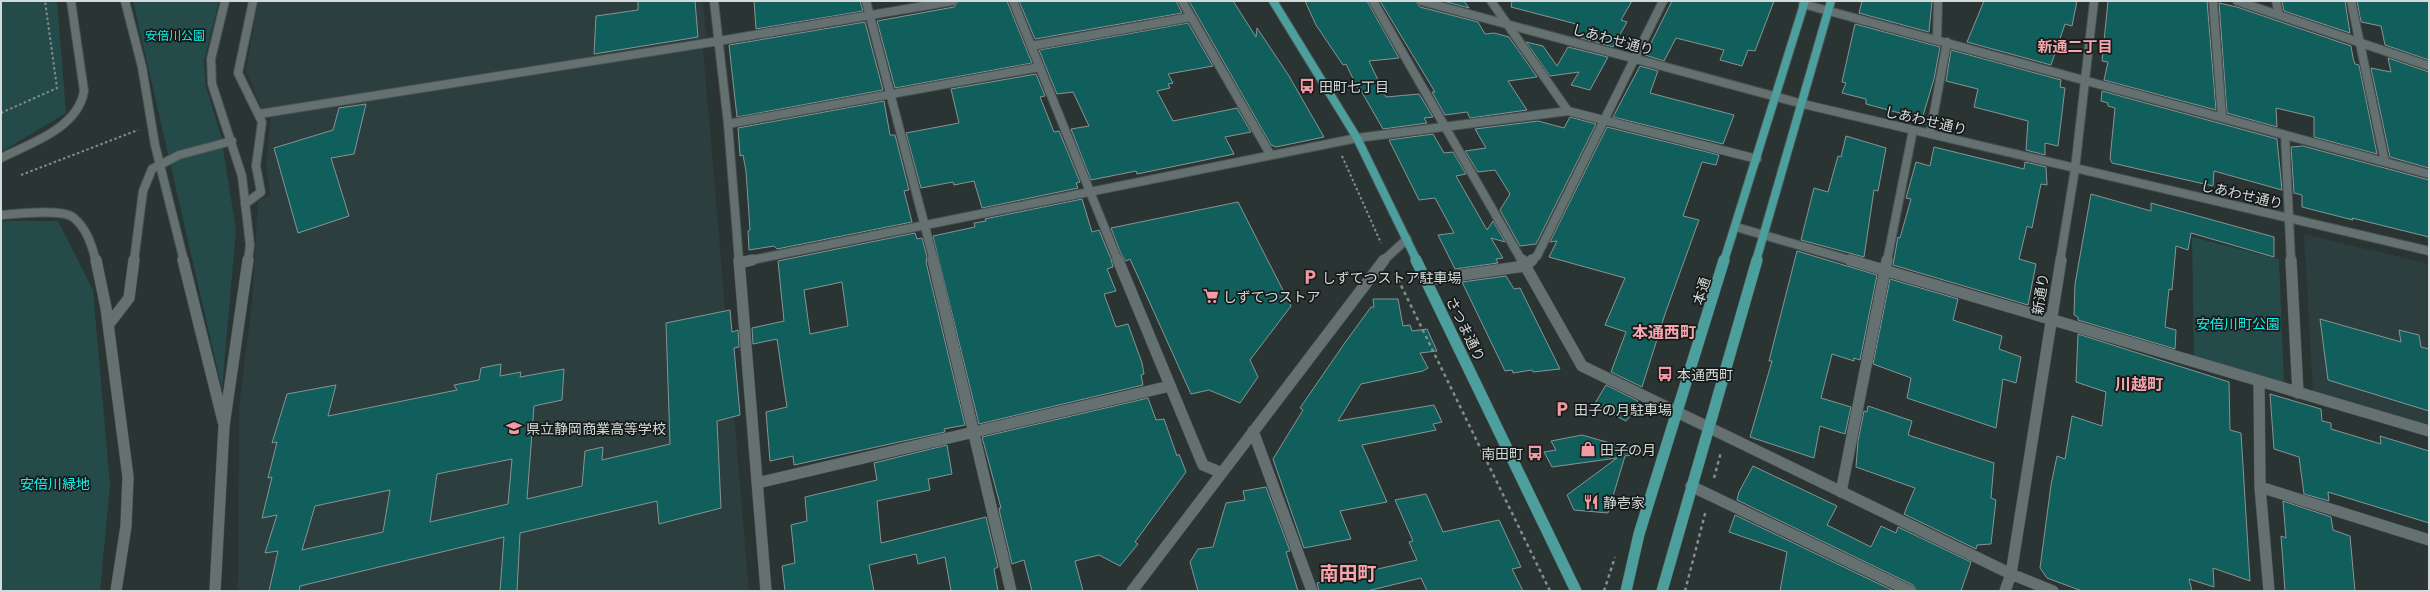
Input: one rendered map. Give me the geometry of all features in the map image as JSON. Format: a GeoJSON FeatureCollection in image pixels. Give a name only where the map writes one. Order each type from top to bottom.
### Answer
{"type":"FeatureCollection","features":[{"type":"Feature","properties":{"kind":"main road","name":"さつま通り"},"geometry":{"type":"LineString","coordinates":[[1273,1],[1357,138],[1427,280],[1576,591]]}},
{"type":"Feature","properties":{"kind":"main road","name":"本通"},"geometry":{"type":"LineString","coordinates":[[1626,591],[1639,534],[1736,227],[1804,2]]}},
{"type":"Feature","properties":{"kind":"main road"},"geometry":{"type":"LineString","coordinates":[[1662,591],[1830,6]]}},
{"type":"Feature","properties":{"kind":"street"},"geometry":{"type":"LineString","coordinates":[[1,158],[53,130],[74,115],[82,103],[84,91],[71,1]]}},
{"type":"Feature","properties":{"kind":"street"},"geometry":{"type":"LineString","coordinates":[[125,1],[142,67],[159,164],[224,426]]}},
{"type":"Feature","properties":{"kind":"street"},"geometry":{"type":"LineString","coordinates":[[215,591],[224,426],[250,245],[242,176],[232,140],[212,84],[211,59],[216,33],[225,1]]}},
{"type":"Feature","properties":{"kind":"street"},"geometry":{"type":"LineString","coordinates":[[245,204],[261,192],[256,166],[262,122],[238,73],[253,1]]}},
{"type":"Feature","properties":{"kind":"street"},"geometry":{"type":"LineString","coordinates":[[714,1],[720,41],[728,124],[766,591]]}},
{"type":"Feature","properties":{"kind":"street"},"geometry":{"type":"LineString","coordinates":[[866,1],[925,225],[972,432],[1011,591]]}},
{"type":"Feature","properties":{"kind":"street"},"geometry":{"type":"LineString","coordinates":[[259,114],[720,41],[870,14],[953,1]]}},
{"type":"Feature","properties":{"kind":"street"},"geometry":{"type":"LineString","coordinates":[[1013,1],[1089,191],[1203,465],[1222,472]]}},
{"type":"Feature","properties":{"kind":"street"},"geometry":{"type":"LineString","coordinates":[[1182,1],[1270,154]]}},
{"type":"Feature","properties":{"kind":"street"},"geometry":{"type":"LineString","coordinates":[[1373,1],[1582,366],[1709,429],[2011,574],[2053,591]]}},
{"type":"Feature","properties":{"kind":"street","name":"しあわせ通り"},"geometry":{"type":"LineString","coordinates":[[1421,1],[1803,104],[2429,251]]}},
{"type":"Feature","properties":{"kind":"street"},"geometry":{"type":"LineString","coordinates":[[1491,1],[1568,111]]}},
{"type":"Feature","properties":{"kind":"street"},"geometry":{"type":"LineString","coordinates":[[1427,280],[1525,266],[1537,256],[1606,121],[1663,1]]}},
{"type":"Feature","properties":{"kind":"street"},"geometry":{"type":"LineString","coordinates":[[1937,39],[1938,1]]}},
{"type":"Feature","properties":{"kind":"street","name":"新通り"},"geometry":{"type":"LineString","coordinates":[[2005,591],[2011,574],[2075,169],[2094,1]]}},
{"type":"Feature","properties":{"kind":"street"},"geometry":{"type":"LineString","coordinates":[[2213,1],[2222,117]]}},
{"type":"Feature","properties":{"kind":"street"},"geometry":{"type":"LineString","coordinates":[[2237,1],[2429,66]]}},
{"type":"Feature","properties":{"kind":"street"},"geometry":{"type":"LineString","coordinates":[[2276,1],[2278,15]]}},
{"type":"Feature","properties":{"kind":"street"},"geometry":{"type":"LineString","coordinates":[[2351,1],[2358,42],[2385,162]]}},
{"type":"Feature","properties":{"kind":"street"},"geometry":{"type":"LineString","coordinates":[[1804,2],[1830,6],[1947,42],[2429,174]]}},
{"type":"Feature","properties":{"kind":"street"},"geometry":{"type":"LineString","coordinates":[[1031,46],[1191,17]]}},
{"type":"Feature","properties":{"kind":"street"},"geometry":{"type":"LineString","coordinates":[[1930,134],[1947,42]]}},
{"type":"Feature","properties":{"kind":"street"},"geometry":{"type":"LineString","coordinates":[[728,124],[1040,68]]}},
{"type":"Feature","properties":{"kind":"street"},"geometry":{"type":"LineString","coordinates":[[740,263],[1333,142],[1445,126],[1568,111],[1757,159]]}},
{"type":"Feature","properties":{"kind":"street"},"geometry":{"type":"LineString","coordinates":[[1841,492],[1913,130]]}},
{"type":"Feature","properties":{"kind":"street"},"geometry":{"type":"LineString","coordinates":[[2285,135],[2298,393]]}},
{"type":"Feature","properties":{"kind":"street"},"geometry":{"type":"LineString","coordinates":[[109,324],[130,296],[145,179],[150,170],[159,164],[232,140]]}},
{"type":"Feature","properties":{"kind":"street"},"geometry":{"type":"LineString","coordinates":[[1,215],[52,214],[73,216],[82,224],[92,250],[108,308],[128,486],[123,553],[116,591]]}},
{"type":"Feature","properties":{"kind":"street"},"geometry":{"type":"LineString","coordinates":[[1736,227],[2051,321],[2429,431]]}},
{"type":"Feature","properties":{"kind":"street"},"geometry":{"type":"LineString","coordinates":[[1132,591],[1386,256],[1407,239]]}},
{"type":"Feature","properties":{"kind":"street"},"geometry":{"type":"LineString","coordinates":[[2259,381],[2260,487],[2269,591]]}},
{"type":"Feature","properties":{"kind":"street"},"geometry":{"type":"LineString","coordinates":[[757,483],[1170,386]]}},
{"type":"Feature","properties":{"kind":"street"},"geometry":{"type":"LineString","coordinates":[[1253,431],[1312,591]]}},
{"type":"Feature","properties":{"kind":"street"},"geometry":{"type":"LineString","coordinates":[[1691,486],[1910,591]]}},
{"type":"Feature","properties":{"kind":"street"},"geometry":{"type":"LineString","coordinates":[[2260,487],[2429,540]]}},
{"type":"Feature","properties":{"kind":"path"},"geometry":{"type":"LineString","coordinates":[[1,113],[57,88],[45,1]]}},
{"type":"Feature","properties":{"kind":"path"},"geometry":{"type":"LineString","coordinates":[[20,176],[152,125]]}},
{"type":"Feature","properties":{"kind":"path"},"geometry":{"type":"LineString","coordinates":[[1333,142],[1343,156],[1386,256],[1550,591]]}},
{"type":"Feature","properties":{"kind":"shaded area"},"geometry":{"type":"Polygon","coordinates":[[[258,1],[703,1],[706,38],[262,109],[246,71],[258,1]]]}},
{"type":"Feature","properties":{"kind":"shaded area"},"geometry":{"type":"Polygon","coordinates":[[[703,47],[749,591],[238,591],[239,408],[252,302],[258,201],[270,195],[266,166],[271,116],[703,47]]]}},
{"type":"Feature","properties":{"kind":"shaded area"},"geometry":{"type":"Polygon","coordinates":[[[2304,234],[2429,264],[2429,426],[2313,392],[2304,234]]]}},
{"type":"Feature","properties":{"kind":"green space"},"geometry":{"type":"Polygon","coordinates":[[[1,1],[57,1],[66,113],[1,152],[1,1]]]}},
{"type":"Feature","properties":{"kind":"green space","name":"安倍川公園"},"geometry":{"type":"Polygon","coordinates":[[[133,1],[219,1],[204,61],[206,87],[221,136],[236,230],[222,389],[133,1]]]}},
{"type":"Feature","properties":{"kind":"green space","name":"安倍川緑地"},"geometry":{"type":"Polygon","coordinates":[[[1,221],[58,221],[93,290],[110,485],[100,591],[1,591],[1,221]]]}},
{"type":"Feature","properties":{"kind":"green space","name":"安倍川町公園"},"geometry":{"type":"Polygon","coordinates":[[[2192,237],[2279,259],[2284,383],[2194,356],[2192,237]]]}},
{"type":"Feature","properties":{"kind":"building"},"geometry":{"type":"Polygon","coordinates":[[[638,1],[695,1],[698,37],[594,54],[596,16],[638,10],[638,1]]]}},
{"type":"Feature","properties":{"kind":"building"},"geometry":{"type":"Polygon","coordinates":[[[754,1],[860,1],[863,11],[756,29],[754,1]]]}},
{"type":"Feature","properties":{"kind":"building"},"geometry":{"type":"Polygon","coordinates":[[[959,1],[1007,1],[1032,63],[895,88],[877,21],[954,7],[959,1]]]}},
{"type":"Feature","properties":{"kind":"building"},"geometry":{"type":"Polygon","coordinates":[[[1019,1],[1176,1],[1182,13],[1035,39],[1019,1]]]}},
{"type":"Feature","properties":{"kind":"building"},"geometry":{"type":"Polygon","coordinates":[[[1189,1],[1233,1],[1256,37],[1257,28],[1289,76],[1324,137],[1276,147],[1271,145],[1189,1]]]}},
{"type":"Feature","properties":{"kind":"building"},"geometry":{"type":"Polygon","coordinates":[[[1305,1],[1367,1],[1399,58],[1369,61],[1386,97],[1419,94],[1433,117],[1424,118],[1427,123],[1383,129],[1360,89],[1358,89],[1346,64],[1343,65],[1316,25],[1305,1]]]}},
{"type":"Feature","properties":{"kind":"building"},"geometry":{"type":"Polygon","coordinates":[[[1380,1],[1415,1],[1420,7],[1478,22],[1485,34],[1494,33],[1509,37],[1537,77],[1508,81],[1527,110],[1470,118],[1467,112],[1445,115],[1432,92],[1435,92],[1380,1]]]}},
{"type":"Feature","properties":{"kind":"building"},"geometry":{"type":"Polygon","coordinates":[[[1443,1],[1464,1],[1469,8],[1443,1]]]}},
{"type":"Feature","properties":{"kind":"building"},"geometry":{"type":"Polygon","coordinates":[[[1512,1],[1632,1],[1621,20],[1627,22],[1613,47],[1574,36],[1580,25],[1511,7],[1512,1]]]}},
{"type":"Feature","properties":{"kind":"building"},"geometry":{"type":"Polygon","coordinates":[[[1672,1],[1774,1],[1755,51],[1748,50],[1742,66],[1720,60],[1724,50],[1676,38],[1664,61],[1645,55],[1672,1]]]}},
{"type":"Feature","properties":{"kind":"building"},"geometry":{"type":"Polygon","coordinates":[[[1862,1],[1932,1],[1929,32],[1859,13],[1862,1]]]}},
{"type":"Feature","properties":{"kind":"building"},"geometry":{"type":"Polygon","coordinates":[[[1984,1],[2077,1],[2072,26],[2065,24],[2051,65],[1967,42],[1984,1]]]}},
{"type":"Feature","properties":{"kind":"building"},"geometry":{"type":"Polygon","coordinates":[[[2108,1],[2207,1],[2216,110],[2104,80],[2108,62],[2102,61],[2108,1]]]}},
{"type":"Feature","properties":{"kind":"building"},"geometry":{"type":"Polygon","coordinates":[[[2282,1],[2345,1],[2350,33],[2284,11],[2282,1]]]}},
{"type":"Feature","properties":{"kind":"building"},"geometry":{"type":"Polygon","coordinates":[[[2357,1],[2429,1],[2429,60],[2385,45],[2381,26],[2361,22],[2357,1]]]}},
{"type":"Feature","properties":{"kind":"building"},"geometry":{"type":"Polygon","coordinates":[[[2219,3],[2237,7],[2351,46],[2355,64],[2359,65],[2377,154],[2314,137],[2314,117],[2276,108],[2277,127],[2227,113],[2219,3]]]}},
{"type":"Feature","properties":{"kind":"building"},"geometry":{"type":"Polygon","coordinates":[[[865,22],[883,90],[737,117],[729,45],[865,22]]]}},
{"type":"Feature","properties":{"kind":"building"},"geometry":{"type":"Polygon","coordinates":[[[1188,23],[1213,66],[1168,74],[1173,83],[1168,84],[1170,88],[1157,91],[1173,121],[1237,108],[1251,132],[1225,137],[1234,154],[1137,174],[1136,171],[1091,180],[1071,129],[1089,126],[1073,92],[1057,94],[1039,50],[1188,23]]]}},
{"type":"Feature","properties":{"kind":"building"},"geometry":{"type":"Polygon","coordinates":[[[1855,24],[1940,47],[1934,79],[1922,119],[1866,104],[1866,99],[1842,93],[1846,83],[1842,82],[1855,24]]]}},
{"type":"Feature","properties":{"kind":"building"},"geometry":{"type":"Polygon","coordinates":[[[1526,42],[1543,46],[1557,66],[1568,47],[1608,57],[1590,90],[1571,85],[1579,72],[1550,76],[1526,42]]]}},
{"type":"Feature","properties":{"kind":"building"},"geometry":{"type":"Polygon","coordinates":[[[1951,50],[2061,80],[2060,87],[2065,88],[2058,146],[2045,143],[2045,155],[2026,150],[2028,121],[1974,107],[1978,89],[1946,81],[1951,50]]]}},
{"type":"Feature","properties":{"kind":"building"},"geometry":{"type":"Polygon","coordinates":[[[2388,58],[2429,72],[2429,168],[2390,157],[2371,68],[2391,72],[2388,58]]]}},
{"type":"Feature","properties":{"kind":"building"},"geometry":{"type":"Polygon","coordinates":[[[1640,66],[1658,71],[1650,93],[1734,115],[1723,144],[1613,117],[1640,66]]]}},
{"type":"Feature","properties":{"kind":"building"},"geometry":{"type":"Polygon","coordinates":[[[1036,74],[1045,96],[1040,97],[1054,132],[1059,131],[1080,182],[1076,183],[1078,188],[982,208],[974,181],[954,185],[953,182],[921,188],[906,133],[959,123],[951,89],[1036,74]]]}},
{"type":"Feature","properties":{"kind":"building"},"geometry":{"type":"Polygon","coordinates":[[[2102,91],[2277,139],[2282,190],[2214,171],[2213,186],[2112,163],[2110,159],[2115,108],[2108,106],[2108,103],[2101,101],[2102,91]]]}},
{"type":"Feature","properties":{"kind":"building"},"geometry":{"type":"Polygon","coordinates":[[[884,101],[890,135],[895,135],[909,190],[904,191],[912,222],[777,249],[774,246],[749,250],[748,231],[750,230],[746,171],[743,155],[740,156],[738,128],[884,101]]]}},
{"type":"Feature","properties":{"kind":"building"},"geometry":{"type":"Polygon","coordinates":[[[366,104],[354,154],[331,158],[349,216],[298,233],[274,148],[333,130],[339,108],[366,104]]]}},
{"type":"Feature","properties":{"kind":"building"},"geometry":{"type":"Polygon","coordinates":[[[1570,117],[1596,124],[1536,244],[1520,246],[1500,210],[1510,194],[1495,170],[1478,172],[1465,151],[1486,148],[1475,129],[1538,121],[1564,128],[1570,117]]]}},
{"type":"Feature","properties":{"kind":"building"},"geometry":{"type":"Polygon","coordinates":[[[1607,127],[1719,155],[1716,165],[1702,162],[1683,216],[1699,220],[1665,314],[1642,387],[1611,372],[1626,332],[1605,325],[1625,278],[1549,257],[1557,241],[1550,242],[1607,127]]]}},
{"type":"Feature","properties":{"kind":"building"},"geometry":{"type":"Polygon","coordinates":[[[1433,134],[1444,153],[1453,152],[1466,174],[1456,176],[1487,230],[1493,221],[1505,242],[1491,238],[1503,258],[1496,259],[1498,263],[1455,269],[1438,235],[1454,233],[1435,198],[1419,200],[1389,140],[1433,134]]]}},
{"type":"Feature","properties":{"kind":"building"},"geometry":{"type":"Polygon","coordinates":[[[1846,136],[1886,148],[1878,191],[1874,190],[1864,257],[1801,240],[1814,188],[1828,192],[1838,156],[1841,157],[1846,136]]]}},
{"type":"Feature","properties":{"kind":"building"},"geometry":{"type":"Polygon","coordinates":[[[2303,146],[2429,180],[2429,237],[2302,207],[2302,195],[2294,193],[2291,147],[2303,146]]]}},
{"type":"Feature","properties":{"kind":"building"},"geometry":{"type":"Polygon","coordinates":[[[1934,147],[2024,169],[2025,162],[2046,167],[2047,185],[2041,184],[2032,228],[2027,226],[2019,259],[2036,264],[2028,305],[1893,265],[1898,237],[1900,238],[1911,199],[1906,198],[1916,162],[1930,166],[1934,147]]]}},
{"type":"Feature","properties":{"kind":"building"},"geometry":{"type":"Polygon","coordinates":[[[2091,194],[2151,211],[2151,203],[2274,237],[2274,257],[2191,233],[2188,250],[2176,246],[2172,290],[2169,289],[2165,327],[2176,330],[2175,349],[2078,320],[2078,317],[2074,315],[2075,284],[2091,194]]]}},
{"type":"Feature","properties":{"kind":"building"},"geometry":{"type":"Polygon","coordinates":[[[1082,199],[1092,232],[1099,230],[1111,259],[1113,267],[1107,269],[1116,291],[1104,294],[1116,327],[1128,324],[1142,363],[1144,374],[1141,375],[1143,385],[979,424],[933,236],[975,227],[974,223],[986,221],[985,219],[1082,199]]]}},
{"type":"Feature","properties":{"kind":"building"},"geometry":{"type":"Polygon","coordinates":[[[1238,202],[1291,306],[1250,360],[1258,377],[1240,403],[1209,390],[1191,394],[1130,259],[1126,261],[1121,254],[1111,228],[1238,202]]]}},
{"type":"Feature","properties":{"kind":"building"},"geometry":{"type":"Polygon","coordinates":[[[915,233],[917,239],[922,238],[927,257],[926,262],[965,425],[944,429],[945,432],[794,465],[793,456],[770,461],[766,412],[787,407],[777,339],[753,344],[752,328],[784,321],[778,261],[915,233]],[[842,282],[804,290],[810,334],[848,326],[842,282]]]}},
{"type":"Feature","properties":{"kind":"building"},"geometry":{"type":"Polygon","coordinates":[[[1797,251],[1877,275],[1860,360],[1854,358],[1854,361],[1832,354],[1821,398],[1851,407],[1845,434],[1820,426],[1814,458],[1750,437],[1772,361],[1769,361],[1797,251]]]}},
{"type":"Feature","properties":{"kind":"building"},"geometry":{"type":"Polygon","coordinates":[[[1506,276],[1514,289],[1520,288],[1560,369],[1533,372],[1532,370],[1513,373],[1512,370],[1505,371],[1462,282],[1506,276]]]}},
{"type":"Feature","properties":{"kind":"building"},"geometry":{"type":"Polygon","coordinates":[[[1890,279],[1958,299],[1953,320],[2002,336],[1999,349],[2021,357],[2016,383],[2003,379],[1996,428],[1907,398],[1911,378],[1873,364],[1890,279]]]}},
{"type":"Feature","properties":{"kind":"building"},"geometry":{"type":"Polygon","coordinates":[[[1373,299],[1398,299],[1403,326],[1410,325],[1412,331],[1427,329],[1437,351],[1420,353],[1428,368],[1423,371],[1361,384],[1338,421],[1434,405],[1442,422],[1433,424],[1436,430],[1362,445],[1387,502],[1340,511],[1351,539],[1304,548],[1273,459],[1303,410],[1300,408],[1371,307],[1374,307],[1373,299]]]}},
{"type":"Feature","properties":{"kind":"building"},"geometry":{"type":"Polygon","coordinates":[[[730,310],[732,332],[738,330],[739,347],[734,348],[740,415],[717,421],[721,508],[659,524],[657,501],[520,533],[517,591],[500,591],[504,537],[300,586],[299,591],[269,591],[278,551],[265,553],[277,515],[262,518],[272,477],[268,478],[277,442],[272,443],[287,394],[336,385],[328,416],[457,390],[454,385],[479,380],[481,368],[501,364],[500,376],[521,372],[520,377],[564,369],[562,400],[534,406],[527,499],[582,486],[585,451],[603,447],[602,460],[670,444],[666,323],[730,310]],[[512,459],[437,474],[430,522],[508,504],[512,459]],[[390,490],[315,506],[302,550],[383,532],[390,490]]]}},
{"type":"Feature","properties":{"kind":"building"},"geometry":{"type":"Polygon","coordinates":[[[2320,319],[2401,342],[2399,330],[2419,335],[2421,347],[2429,349],[2429,411],[2328,380],[2320,319]]]}},
{"type":"Feature","properties":{"kind":"building"},"geometry":{"type":"Polygon","coordinates":[[[2078,334],[2229,382],[2230,430],[2241,433],[2250,581],[2213,568],[2214,587],[2189,579],[2192,591],[2082,591],[2047,578],[2040,568],[2051,485],[2057,456],[2065,459],[2072,416],[2102,426],[2106,392],[2076,382],[2078,334]]]}},
{"type":"Feature","properties":{"kind":"building"},"geometry":{"type":"Polygon","coordinates":[[[1606,385],[1638,401],[1635,410],[1626,421],[1594,405],[1606,385]]]}},
{"type":"Feature","properties":{"kind":"building"},"geometry":{"type":"Polygon","coordinates":[[[2270,394],[2321,409],[2322,421],[2331,423],[2331,429],[2381,444],[2380,436],[2429,451],[2429,523],[2328,492],[2329,501],[2304,494],[2299,457],[2274,449],[2270,394]]]}},
{"type":"Feature","properties":{"kind":"building"},"geometry":{"type":"Polygon","coordinates":[[[1148,398],[1156,420],[1164,419],[1177,456],[1179,454],[1186,472],[1135,542],[1138,544],[1120,566],[1099,555],[1075,561],[1083,591],[1032,591],[1024,560],[1012,564],[1000,514],[999,508],[1001,508],[982,437],[1148,398]]]}},
{"type":"Feature","properties":{"kind":"building"},"geometry":{"type":"Polygon","coordinates":[[[1868,406],[1912,421],[1908,435],[1994,463],[1991,498],[1996,500],[1991,544],[1977,545],[1976,549],[1904,514],[1915,488],[1856,467],[1858,441],[1864,411],[1867,412],[1868,406]]]}},
{"type":"Feature","properties":{"kind":"building"},"geometry":{"type":"Polygon","coordinates":[[[1582,435],[1645,453],[1625,456],[1608,513],[1574,510],[1567,495],[1617,458],[1552,467],[1544,452],[1556,450],[1551,441],[1582,435]]]}},
{"type":"Feature","properties":{"kind":"building"},"geometry":{"type":"Polygon","coordinates":[[[947,445],[952,474],[928,479],[930,490],[877,501],[881,543],[986,517],[998,567],[994,569],[998,591],[951,591],[945,557],[918,564],[916,554],[869,565],[874,591],[785,591],[782,566],[795,563],[791,525],[807,521],[805,497],[877,480],[874,463],[947,445]]]}},
{"type":"Feature","properties":{"kind":"building"},"geometry":{"type":"Polygon","coordinates":[[[1753,466],[1837,506],[1827,525],[1871,547],[1881,526],[1896,533],[1898,527],[1971,562],[1961,591],[1917,591],[1913,585],[1737,500],[1739,492],[1753,466]]]}},
{"type":"Feature","properties":{"kind":"building"},"geometry":{"type":"Polygon","coordinates":[[[1266,487],[1290,551],[1286,552],[1298,591],[1198,591],[1190,562],[1198,549],[1213,547],[1226,503],[1245,500],[1243,491],[1266,487]]]}},
{"type":"Feature","properties":{"kind":"building"},"geometry":{"type":"Polygon","coordinates":[[[1426,494],[1443,532],[1499,520],[1521,567],[1512,569],[1523,591],[1427,591],[1421,578],[1367,591],[1319,591],[1317,583],[1417,560],[1409,542],[1413,541],[1395,500],[1426,494]]]}},
{"type":"Feature","properties":{"kind":"building"},"geometry":{"type":"Polygon","coordinates":[[[2283,501],[2331,517],[2333,530],[2350,536],[2355,591],[2285,591],[2281,536],[2286,538],[2283,501]]]}},
{"type":"Feature","properties":{"kind":"building"},"geometry":{"type":"Polygon","coordinates":[[[1735,515],[1894,591],[1780,591],[1787,552],[1729,532],[1735,515]]]}},
{"type":"Feature","properties":{"kind":"place","name":"田町七丁目"},"geometry":{"type":"Point","coordinates":[1307,86]}},
{"type":"Feature","properties":{"kind":"place","name":"しずてつストア駐車場"},"geometry":{"type":"Point","coordinates":[1310,277]}},
{"type":"Feature","properties":{"kind":"place","name":"しずてつストア"},"geometry":{"type":"Point","coordinates":[1211,296]}},
{"type":"Feature","properties":{"kind":"place","name":"本通西町"},"geometry":{"type":"Point","coordinates":[1665,374]}},
{"type":"Feature","properties":{"kind":"place","name":"田子の月駐車場"},"geometry":{"type":"Point","coordinates":[1562,409]}},
{"type":"Feature","properties":{"kind":"place","name":"県立静岡商業高等学校"},"geometry":{"type":"Point","coordinates":[514,428]}},
{"type":"Feature","properties":{"kind":"place","name":"田子の月"},"geometry":{"type":"Point","coordinates":[1588,449]}},
{"type":"Feature","properties":{"kind":"place","name":"南田町"},"geometry":{"type":"Point","coordinates":[1535,453]}},
{"type":"Feature","properties":{"kind":"place","name":"静壱家"},"geometry":{"type":"Point","coordinates":[1591,502]}},
{"type":"Feature","properties":{"kind":"district","name":"新通二丁目"},"geometry":{"type":"Point","coordinates":[2075,46]}},
{"type":"Feature","properties":{"kind":"district","name":"本通西町"},"geometry":{"type":"Point","coordinates":[1664,331]}},
{"type":"Feature","properties":{"kind":"district","name":"川越町"},"geometry":{"type":"Point","coordinates":[2139,383]}},
{"type":"Feature","properties":{"kind":"district","name":"南田町"},"geometry":{"type":"Point","coordinates":[1348,572]}}]}
